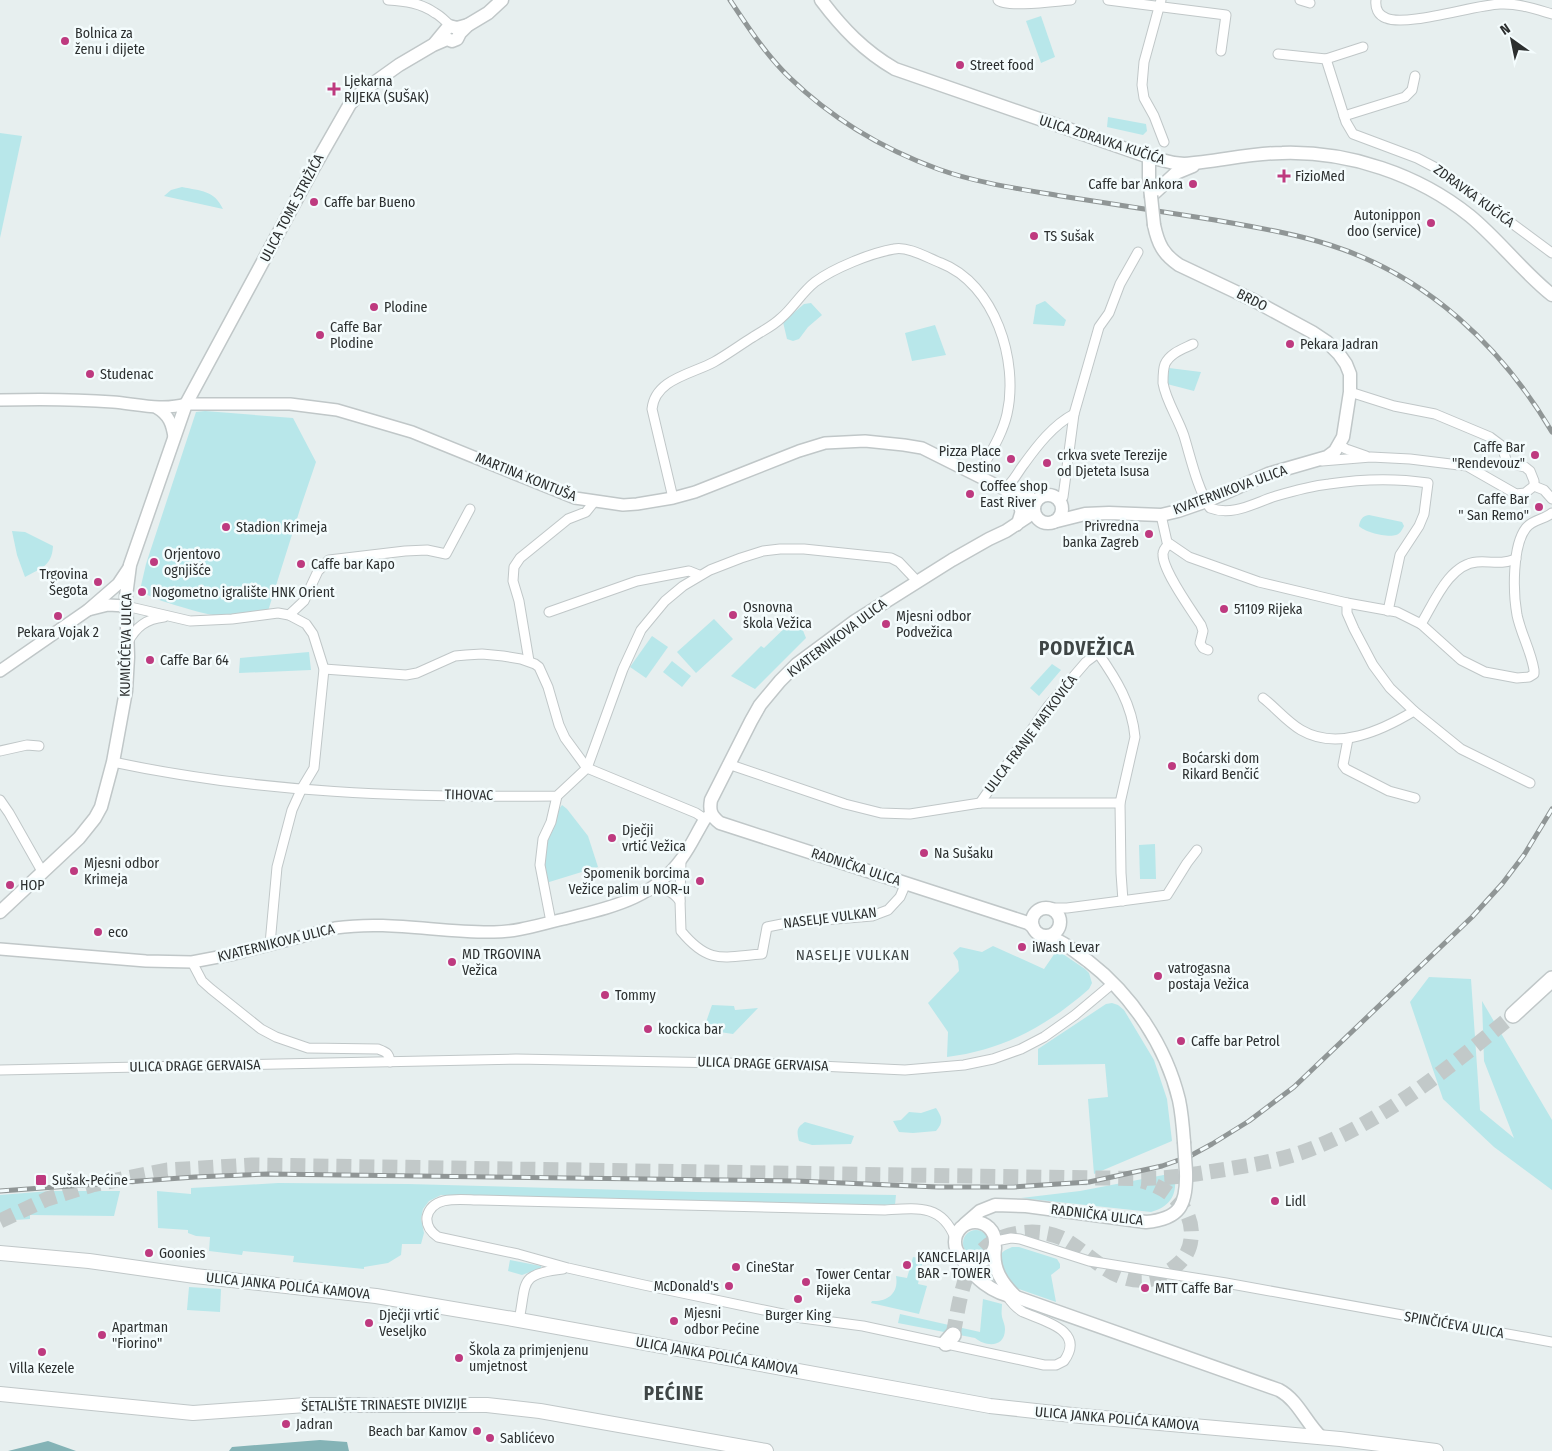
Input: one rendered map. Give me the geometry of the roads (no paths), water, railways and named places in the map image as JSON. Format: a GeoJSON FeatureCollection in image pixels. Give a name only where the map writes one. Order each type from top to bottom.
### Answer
{"type":"FeatureCollection","features":[{"type":"Feature","properties":{"kind":"highway"},"geometry":{"type":"LineString","coordinates":[[1513,1015],[1552,979]]}},
{"type":"Feature","properties":{"kind":"main road","name":"ULICA TOME STRIŽIĆA"},"geometry":{"type":"LineString","coordinates":[[186,404],[350,104],[372,84],[399,65],[433,45],[452,29],[488,12],[502,0]]}},
{"type":"Feature","properties":{"kind":"main road","name":"ULICA ZDRAVKA KUČIĆA"},"geometry":{"type":"LineString","coordinates":[[821,0],[845,30],[861,46],[895,69],[918,79],[1149,157],[1174,163],[1203,162],[1283,152],[1316,154],[1349,159],[1402,176],[1449,200],[1470,216],[1534,279],[1551,291]]}},
{"type":"Feature","properties":{"kind":"main road","name":"BRDO"},"geometry":{"type":"LineString","coordinates":[[1149,157],[1154,225],[1161,247],[1168,258],[1178,265],[1253,300],[1327,342],[1339,354],[1348,369],[1351,381],[1346,425],[1339,445]]}},
{"type":"Feature","properties":{"kind":"main road"},"geometry":{"type":"LineString","coordinates":[[1151,196],[1176,173],[1203,162]]}},
{"type":"Feature","properties":{"kind":"main road","name":"KUMIČIĆEVA ULICA"},"geometry":{"type":"LineString","coordinates":[[0,912],[79,838],[95,818],[106,793],[114,762],[126,691],[128,642],[126,606],[130,564],[186,404]]}},
{"type":"Feature","properties":{"kind":"main road","name":"KVATERNIKOVA ULICA"},"geometry":{"type":"LineString","coordinates":[[1012,528],[1085,514],[1109,512],[1161,515],[1178,511],[1207,501],[1268,474],[1315,462],[1327,457],[1339,445]]}},
{"type":"Feature","properties":{"kind":"main road","name":"KVATERNIKOVA ULICA"},"geometry":{"type":"LineString","coordinates":[[708,816],[711,800],[760,705],[798,664],[855,621],[917,581],[974,547],[1012,528],[1027,517],[1040,497],[1049,494],[1062,501],[1072,510],[1085,514]]}},
{"type":"Feature","properties":{"kind":"main road"},"geometry":{"type":"LineString","coordinates":[[1034,506],[1037,518],[1049,522],[1057,520],[1062,512],[1062,501]]}},
{"type":"Feature","properties":{"kind":"main road","name":"RADNIČKA ULICA"},"geometry":{"type":"LineString","coordinates":[[708,816],[720,823],[1005,916],[1034,920]]}},
{"type":"Feature","properties":{"kind":"main road","name":"RADNIČKA ULICA"},"geometry":{"type":"LineString","coordinates":[[955,1238],[960,1227],[986,1208],[995,1205],[1026,1206],[1146,1222],[1169,1218],[1185,1199],[1187,1188],[1179,1101],[1161,1051],[1140,1016],[1112,984],[1099,970],[1065,943],[1058,933],[1061,918],[1055,911],[1042,908],[1034,920]]}},
{"type":"Feature","properties":{"kind":"main road"},"geometry":{"type":"LineString","coordinates":[[1046,936],[1053,934],[1061,918]]}},
{"type":"Feature","properties":{"kind":"main road","name":"RADNIČKA ULICA"},"geometry":{"type":"LineString","coordinates":[[1034,920],[1040,934],[1065,943]]}},
{"type":"Feature","properties":{"kind":"main road"},"geometry":{"type":"LineString","coordinates":[[1003,1205],[994,1214],[991,1224],[995,1240],[994,1257],[998,1273],[1011,1296]]}},
{"type":"Feature","properties":{"kind":"main road"},"geometry":{"type":"LineString","coordinates":[[961,1257],[974,1262],[980,1262],[992,1254],[995,1240],[984,1223],[971,1222],[965,1224]]}},
{"type":"Feature","properties":{"kind":"main road"},"geometry":{"type":"LineString","coordinates":[[955,1238],[957,1251],[973,1274],[993,1289],[1267,1385],[1284,1393],[1321,1437]]}},
{"type":"Feature","properties":{"kind":"main road","name":"ULICA JANKA POLIĆA KAMOVA"},"geometry":{"type":"LineString","coordinates":[[0,1253],[89,1261],[195,1276],[376,1296],[519,1320],[990,1406],[1044,1413],[1321,1437],[1436,1451]]}},
{"type":"Feature","properties":{"kind":"main road","name":"ŠETALIŠTE TRINAESTE DIVIZIJE"},"geometry":{"type":"LineString","coordinates":[[0,1394],[193,1413],[306,1406],[487,1405],[540,1411],[766,1451]]}},
{"type":"Feature","properties":{"kind":"main road"},"geometry":{"type":"LineString","coordinates":[[1291,1434],[1298,1421],[1296,1406]]}},
{"type":"Feature","properties":{"kind":"street"},"geometry":{"type":"LineString","coordinates":[[388,0],[413,3],[437,14],[452,29]]}},
{"type":"Feature","properties":{"kind":"street"},"geometry":{"type":"LineString","coordinates":[[998,0],[1001,3],[1016,5],[1071,0]]}},
{"type":"Feature","properties":{"kind":"street"},"geometry":{"type":"LineString","coordinates":[[1108,0],[1160,3],[1226,15],[1221,51]]}},
{"type":"Feature","properties":{"kind":"street"},"geometry":{"type":"LineString","coordinates":[[1376,0],[1375,5],[1380,14],[1385,18],[1400,20],[1503,2],[1552,14]]}},
{"type":"Feature","properties":{"kind":"street"},"geometry":{"type":"LineString","coordinates":[[1160,3],[1144,62],[1142,85],[1144,98],[1154,116],[1164,142]]}},
{"type":"Feature","properties":{"kind":"street"},"geometry":{"type":"LineString","coordinates":[[1278,54],[1326,59],[1362,47]]}},
{"type":"Feature","properties":{"kind":"street","name":"ZDRAVKA KUČIĆA"},"geometry":{"type":"LineString","coordinates":[[1326,59],[1344,116],[1353,134],[1417,158],[1440,170],[1552,252]]}},
{"type":"Feature","properties":{"kind":"street"},"geometry":{"type":"LineString","coordinates":[[1344,116],[1405,97],[1412,90],[1415,76]]}},
{"type":"Feature","properties":{"kind":"street"},"geometry":{"type":"LineString","coordinates":[[673,498],[652,409],[656,395],[662,387],[671,381],[714,362],[780,319],[814,283],[858,259],[896,248],[910,251],[952,267],[975,285],[992,313],[1001,333],[1010,383],[1008,408],[1003,427],[978,476]]}},
{"type":"Feature","properties":{"kind":"street"},"geometry":{"type":"LineString","coordinates":[[1062,501],[1074,414],[1099,326],[1108,313],[1120,284],[1138,252]]}},
{"type":"Feature","properties":{"kind":"street"},"geometry":{"type":"LineString","coordinates":[[1193,344],[1174,354],[1168,360],[1164,369],[1163,384],[1210,508],[1215,510],[1232,510],[1248,507],[1278,495],[1326,484],[1374,480],[1428,482],[1424,514],[1419,526],[1400,555],[1388,611]]}},
{"type":"Feature","properties":{"kind":"street"},"geometry":{"type":"LineString","coordinates":[[1350,392],[1394,406],[1435,414],[1490,436],[1502,446],[1507,463]]}},
{"type":"Feature","properties":{"kind":"street","name":"MARTINA KONTUŠA"},"geometry":{"type":"LineString","coordinates":[[0,400],[103,402],[157,408],[186,404],[290,404],[337,410],[412,432],[575,498],[623,505],[673,498],[703,489],[799,450],[824,443],[872,441],[922,448],[1004,489],[1026,493],[1031,497],[1034,506]]}},
{"type":"Feature","properties":{"kind":"street"},"geometry":{"type":"LineString","coordinates":[[157,408],[164,412],[170,420],[174,437]]}},
{"type":"Feature","properties":{"kind":"street"},"geometry":{"type":"LineString","coordinates":[[1004,489],[1057,426],[1074,414]]}},
{"type":"Feature","properties":{"kind":"street","name":"KVATERNIKOVA ULICA"},"geometry":{"type":"LineString","coordinates":[[1339,445],[1355,453],[1371,457]]}},
{"type":"Feature","properties":{"kind":"street","name":"KVATERNIKOVA ULICA"},"geometry":{"type":"LineString","coordinates":[[1315,462],[1371,457],[1410,459],[1467,466],[1507,463],[1525,467],[1530,471],[1534,486],[1525,493],[1516,494],[1467,466]]}},
{"type":"Feature","properties":{"kind":"street"},"geometry":{"type":"LineString","coordinates":[[1534,486],[1544,490],[1552,499]]}},
{"type":"Feature","properties":{"kind":"street","name":"MARTINA KONTUŠA"},"geometry":{"type":"LineString","coordinates":[[1004,489],[1019,503],[1021,512],[1012,528]]}},
{"type":"Feature","properties":{"kind":"street"},"geometry":{"type":"LineString","coordinates":[[529,661],[514,581],[514,567],[520,558],[568,520],[586,512],[594,502]]}},
{"type":"Feature","properties":{"kind":"street"},"geometry":{"type":"LineString","coordinates":[[289,615],[304,601],[318,572],[329,560],[405,551],[427,550],[446,554],[470,509]]}},
{"type":"Feature","properties":{"kind":"street"},"geometry":{"type":"LineString","coordinates":[[1161,515],[1168,544],[1189,557],[1281,588],[1398,612],[1421,624],[1447,649],[1474,667],[1485,672],[1517,678],[1529,677],[1534,674],[1533,663],[1517,614],[1516,559],[1522,534],[1526,527],[1532,522],[1552,513]]}},
{"type":"Feature","properties":{"kind":"street"},"geometry":{"type":"LineString","coordinates":[[1168,544],[1162,556],[1166,567],[1184,600],[1202,625],[1200,643],[1203,648],[1208,650]]}},
{"type":"Feature","properties":{"kind":"street"},"geometry":{"type":"LineString","coordinates":[[550,922],[540,865],[544,839],[551,822],[557,796],[587,768],[623,669],[641,630],[665,601],[699,575],[741,558],[763,551],[780,549],[804,549],[890,558],[899,562],[917,581]]}},
{"type":"Feature","properties":{"kind":"street"},"geometry":{"type":"LineString","coordinates":[[1421,624],[1440,590],[1458,570],[1467,564],[1477,562],[1504,563],[1516,559]]}},
{"type":"Feature","properties":{"kind":"street"},"geometry":{"type":"LineString","coordinates":[[0,671],[88,610],[118,584],[130,564]]}},
{"type":"Feature","properties":{"kind":"street"},"geometry":{"type":"LineString","coordinates":[[549,612],[637,581],[688,570],[699,575]]}},
{"type":"Feature","properties":{"kind":"street"},"geometry":{"type":"LineString","coordinates":[[1347,603],[1348,613],[1354,629],[1373,665],[1390,688],[1414,712],[1461,750],[1530,783]]}},
{"type":"Feature","properties":{"kind":"street"},"geometry":{"type":"LineString","coordinates":[[88,610],[108,605],[126,606],[190,621],[220,620],[278,613],[289,615],[310,628],[324,669],[314,768],[292,810],[277,867],[270,944]]}},
{"type":"Feature","properties":{"kind":"street"},"geometry":{"type":"LineString","coordinates":[[128,642],[133,632],[139,626],[154,618],[168,617]]}},
{"type":"Feature","properties":{"kind":"street","name":"ULICA FRANJE MATKOVIĆA"},"geometry":{"type":"LineString","coordinates":[[980,803],[1049,705],[1086,662],[1098,653],[1122,691],[1134,726],[1135,736],[1120,803],[1123,901]]}},
{"type":"Feature","properties":{"kind":"street"},"geometry":{"type":"LineString","coordinates":[[324,669],[406,675],[417,673],[455,656],[482,654],[529,661],[539,667],[548,687],[558,725],[587,768]]}},
{"type":"Feature","properties":{"kind":"street"},"geometry":{"type":"LineString","coordinates":[[1263,698],[1302,731],[1327,739],[1348,738],[1397,722],[1414,712]]}},
{"type":"Feature","properties":{"kind":"street"},"geometry":{"type":"LineString","coordinates":[[1348,738],[1343,765],[1346,769],[1389,791],[1415,798]]}},
{"type":"Feature","properties":{"kind":"street"},"geometry":{"type":"LineString","coordinates":[[0,752],[27,745],[38,746]]}},
{"type":"Feature","properties":{"kind":"street","name":"TIHOVAC"},"geometry":{"type":"LineString","coordinates":[[114,762],[200,777],[302,788],[383,794],[557,796]]}},
{"type":"Feature","properties":{"kind":"street","name":"ULICA FRANJE MATKOVIĆA"},"geometry":{"type":"LineString","coordinates":[[728,764],[845,804],[881,813],[910,814],[980,803],[1120,803]]}},
{"type":"Feature","properties":{"kind":"street","name":"RADNIČKA ULICA"},"geometry":{"type":"LineString","coordinates":[[587,768],[696,813],[708,816]]}},
{"type":"Feature","properties":{"kind":"street"},"geometry":{"type":"LineString","coordinates":[[0,800],[42,873]]}},
{"type":"Feature","properties":{"kind":"street","name":"KVATERNIKOVA ULICA"},"geometry":{"type":"LineString","coordinates":[[0,948],[146,961],[192,962],[350,925],[373,924],[493,932],[510,931],[601,910],[638,897],[658,883],[681,859],[708,816]]}},
{"type":"Feature","properties":{"kind":"street"},"geometry":{"type":"LineString","coordinates":[[1061,918],[1123,901],[1167,895],[1197,850]]}},
{"type":"Feature","properties":{"kind":"street","name":"KVATERNIKOVA ULICA"},"geometry":{"type":"LineString","coordinates":[[681,859],[681,931],[687,939],[705,953],[715,957],[762,954]]}},
{"type":"Feature","properties":{"kind":"street"},"geometry":{"type":"LineString","coordinates":[[658,883],[672,885],[680,898]]}},
{"type":"Feature","properties":{"kind":"street","name":"NASELJE VULKAN"},"geometry":{"type":"LineString","coordinates":[[762,954],[767,926],[872,916],[888,910],[900,896],[906,883]]}},
{"type":"Feature","properties":{"kind":"street"},"geometry":{"type":"LineString","coordinates":[[648,891],[664,889],[680,898]]}},
{"type":"Feature","properties":{"kind":"street"},"geometry":{"type":"LineString","coordinates":[[192,962],[202,981],[211,990],[261,1029],[276,1037],[308,1048],[378,1049],[386,1052],[390,1062]]}},
{"type":"Feature","properties":{"kind":"street","name":"ULICA DRAGE GERVAISA"},"geometry":{"type":"LineString","coordinates":[[0,1070],[533,1060],[776,1064],[905,1070],[964,1065],[1009,1054],[1044,1037],[1075,1015],[1112,984]]}},
{"type":"Feature","properties":{"kind":"street"},"geometry":{"type":"LineString","coordinates":[[955,1238],[941,1216],[931,1211],[916,1208],[886,1210],[445,1200],[431,1208],[427,1222],[438,1238],[518,1254],[568,1268],[793,1316],[949,1339],[1044,1366],[1056,1365],[1064,1361],[1070,1347],[1069,1340],[1061,1329],[1056,1325],[1022,1311],[1011,1296]]}},
{"type":"Feature","properties":{"kind":"street","name":"SPINČIĆEVA ULICA"},"geometry":{"type":"LineString","coordinates":[[995,1240],[1020,1239],[1090,1261],[1226,1282],[1552,1342]]}},
{"type":"Feature","properties":{"kind":"street"},"geometry":{"type":"LineString","coordinates":[[519,1320],[525,1283],[529,1278],[547,1271],[568,1268]]}},
{"type":"Feature","properties":{"kind":"tunnel"},"geometry":{"type":"LineString","coordinates":[[0,1221],[47,1199],[92,1185],[167,1170],[252,1165],[1126,1178],[1184,1176],[1275,1160],[1311,1149],[1339,1137],[1366,1123],[1417,1090],[1466,1054],[1513,1015]]}},
{"type":"Feature","properties":{"kind":"tunnel"},"geometry":{"type":"LineString","coordinates":[[953,1335],[969,1270],[987,1246],[1001,1238],[1025,1232],[1053,1235],[1074,1245],[1112,1273],[1134,1280],[1155,1278],[1174,1268],[1185,1257],[1190,1247],[1191,1228],[1189,1218],[1178,1201],[1162,1189],[1142,1181]]}},
{"type":"Feature","properties":{"kind":"railway"},"geometry":{"type":"LineString","coordinates":[[730,0],[773,59],[805,92],[859,131],[918,161],[953,174],[999,185],[1215,220],[1301,237],[1365,258],[1398,275],[1429,295],[1485,343],[1532,401],[1552,432]]}},
{"type":"Feature","properties":{"kind":"railway"},"geometry":{"type":"LineString","coordinates":[[0,1191],[195,1177],[268,1174],[795,1181],[938,1187],[1014,1187],[1089,1182],[1162,1166],[1190,1156],[1212,1144],[1249,1121],[1294,1087],[1472,917],[1502,884],[1524,855],[1552,809]]}},
{"type":"Feature","properties":{"kind":"place","name":"Bolnica za ženu i dijete"},"geometry":{"type":"Point","coordinates":[65,41]}},
{"type":"Feature","properties":{"kind":"place","name":"Street food"},"geometry":{"type":"Point","coordinates":[960,65]}},
{"type":"Feature","properties":{"kind":"place","name":"Ljekarna RIJEKA (SUŠAK)"},"geometry":{"type":"Point","coordinates":[334,89]}},
{"type":"Feature","properties":{"kind":"place","name":"FizioMed"},"geometry":{"type":"Point","coordinates":[1284,176]}},
{"type":"Feature","properties":{"kind":"place","name":"Caffe bar Ankora"},"geometry":{"type":"Point","coordinates":[1193,184]}},
{"type":"Feature","properties":{"kind":"place","name":"Caffe bar Bueno"},"geometry":{"type":"Point","coordinates":[314,202]}},
{"type":"Feature","properties":{"kind":"place","name":"Autonippon doo (service)"},"geometry":{"type":"Point","coordinates":[1431,223]}},
{"type":"Feature","properties":{"kind":"place","name":"TS Sušak"},"geometry":{"type":"Point","coordinates":[1034,236]}},
{"type":"Feature","properties":{"kind":"place","name":"Plodine"},"geometry":{"type":"Point","coordinates":[374,307]}},
{"type":"Feature","properties":{"kind":"place","name":"Caffe Bar Plodine"},"geometry":{"type":"Point","coordinates":[320,335]}},
{"type":"Feature","properties":{"kind":"place","name":"Pekara Jadran"},"geometry":{"type":"Point","coordinates":[1290,344]}},
{"type":"Feature","properties":{"kind":"place","name":"Studenac"},"geometry":{"type":"Point","coordinates":[90,374]}},
{"type":"Feature","properties":{"kind":"place","name":"Caffe Bar \"Rendevouz\""},"geometry":{"type":"Point","coordinates":[1535,455]}},
{"type":"Feature","properties":{"kind":"place","name":"Pizza Place Destino"},"geometry":{"type":"Point","coordinates":[1011,459]}},
{"type":"Feature","properties":{"kind":"place","name":"crkva svete Terezije od Djeteta Isusa"},"geometry":{"type":"Point","coordinates":[1047,463]}},
{"type":"Feature","properties":{"kind":"place","name":"Coffee shop East River"},"geometry":{"type":"Point","coordinates":[970,494]}},
{"type":"Feature","properties":{"kind":"place","name":"Caffe Bar \" San Remo\""},"geometry":{"type":"Point","coordinates":[1539,507]}},
{"type":"Feature","properties":{"kind":"place","name":"Stadion Krimeja"},"geometry":{"type":"Point","coordinates":[226,527]}},
{"type":"Feature","properties":{"kind":"place","name":"Privredna banka Zagreb"},"geometry":{"type":"Point","coordinates":[1149,534]}},
{"type":"Feature","properties":{"kind":"place","name":"Orjentovo ognjišće"},"geometry":{"type":"Point","coordinates":[154,562]}},
{"type":"Feature","properties":{"kind":"place","name":"Caffe bar Kapo"},"geometry":{"type":"Point","coordinates":[301,564]}},
{"type":"Feature","properties":{"kind":"place","name":"Trgovina Šegota"},"geometry":{"type":"Point","coordinates":[98,582]}},
{"type":"Feature","properties":{"kind":"place","name":"Nogometno igralište HNK Orient"},"geometry":{"type":"Point","coordinates":[142,592]}},
{"type":"Feature","properties":{"kind":"place","name":"51109 Rijeka"},"geometry":{"type":"Point","coordinates":[1224,609]}},
{"type":"Feature","properties":{"kind":"place","name":"Osnovna škola Vežica"},"geometry":{"type":"Point","coordinates":[733,615]}},
{"type":"Feature","properties":{"kind":"place","name":"Pekara Vojak 2"},"geometry":{"type":"Point","coordinates":[58,616]}},
{"type":"Feature","properties":{"kind":"place","name":"Mjesni odbor Podvežica"},"geometry":{"type":"Point","coordinates":[886,624]}},
{"type":"Feature","properties":{"kind":"place","name":"Caffe Bar 64"},"geometry":{"type":"Point","coordinates":[150,660]}},
{"type":"Feature","properties":{"kind":"place","name":"Boćarski dom Rikard Benčić"},"geometry":{"type":"Point","coordinates":[1172,766]}},
{"type":"Feature","properties":{"kind":"place","name":"Dječji vrtić Vežica"},"geometry":{"type":"Point","coordinates":[612,838]}},
{"type":"Feature","properties":{"kind":"place","name":"Na Sušaku"},"geometry":{"type":"Point","coordinates":[924,853]}},
{"type":"Feature","properties":{"kind":"place","name":"Mjesni odbor Krimeja"},"geometry":{"type":"Point","coordinates":[74,871]}},
{"type":"Feature","properties":{"kind":"place","name":"Spomenik borcima Vežice palim u NOR-u"},"geometry":{"type":"Point","coordinates":[700,881]}},
{"type":"Feature","properties":{"kind":"place","name":"HOP"},"geometry":{"type":"Point","coordinates":[10,885]}},
{"type":"Feature","properties":{"kind":"place","name":"eco"},"geometry":{"type":"Point","coordinates":[98,932]}},
{"type":"Feature","properties":{"kind":"place","name":"iWash Levar"},"geometry":{"type":"Point","coordinates":[1022,947]}},
{"type":"Feature","properties":{"kind":"place","name":"MD TRGOVINA Vežica"},"geometry":{"type":"Point","coordinates":[452,962]}},
{"type":"Feature","properties":{"kind":"place","name":"vatrogasna postaja Vežica"},"geometry":{"type":"Point","coordinates":[1158,976]}},
{"type":"Feature","properties":{"kind":"place","name":"Tommy"},"geometry":{"type":"Point","coordinates":[605,995]}},
{"type":"Feature","properties":{"kind":"place","name":"kockica bar"},"geometry":{"type":"Point","coordinates":[648,1029]}},
{"type":"Feature","properties":{"kind":"place","name":"Caffe bar Petrol"},"geometry":{"type":"Point","coordinates":[1181,1041]}},
{"type":"Feature","properties":{"kind":"place","name":"Sušak-Pećine"},"geometry":{"type":"Point","coordinates":[41,1180]}},
{"type":"Feature","properties":{"kind":"place","name":"Lidl"},"geometry":{"type":"Point","coordinates":[1275,1201]}},
{"type":"Feature","properties":{"kind":"place","name":"Goonies"},"geometry":{"type":"Point","coordinates":[149,1253]}},
{"type":"Feature","properties":{"kind":"place","name":"KANCELARIJA BAR - TOWER"},"geometry":{"type":"Point","coordinates":[907,1265]}},
{"type":"Feature","properties":{"kind":"place","name":"CineStar"},"geometry":{"type":"Point","coordinates":[736,1267]}},
{"type":"Feature","properties":{"kind":"place","name":"Tower Centar Rijeka"},"geometry":{"type":"Point","coordinates":[806,1282]}},
{"type":"Feature","properties":{"kind":"place","name":"McDonald's"},"geometry":{"type":"Point","coordinates":[729,1286]}},
{"type":"Feature","properties":{"kind":"place","name":"MTT Caffe Bar"},"geometry":{"type":"Point","coordinates":[1145,1288]}},
{"type":"Feature","properties":{"kind":"place","name":"Burger King"},"geometry":{"type":"Point","coordinates":[798,1299]}},
{"type":"Feature","properties":{"kind":"place","name":"Mjesni odbor Pećine"},"geometry":{"type":"Point","coordinates":[674,1321]}},
{"type":"Feature","properties":{"kind":"place","name":"Dječji vrtić Veseljko"},"geometry":{"type":"Point","coordinates":[369,1323]}},
{"type":"Feature","properties":{"kind":"place","name":"Apartman \"Fiorino\""},"geometry":{"type":"Point","coordinates":[102,1335]}},
{"type":"Feature","properties":{"kind":"place","name":"Villa Kezele"},"geometry":{"type":"Point","coordinates":[42,1352]}},
{"type":"Feature","properties":{"kind":"place","name":"Škola za primjenjenu umjetnost"},"geometry":{"type":"Point","coordinates":[459,1358]}},
{"type":"Feature","properties":{"kind":"place","name":"Jadran"},"geometry":{"type":"Point","coordinates":[286,1424]}},
{"type":"Feature","properties":{"kind":"place","name":"Beach bar Kamov"},"geometry":{"type":"Point","coordinates":[477,1431]}},
{"type":"Feature","properties":{"kind":"place","name":"Sablićevo"},"geometry":{"type":"Point","coordinates":[490,1438]}},
{"type":"Feature","properties":{"kind":"district","name":"PODVEŽICA"},"geometry":{"type":"Point","coordinates":[1087,648]}},
{"type":"Feature","properties":{"kind":"district","name":"NASELJE VULKAN"},"geometry":{"type":"Point","coordinates":[853,955]}},
{"type":"Feature","properties":{"kind":"district","name":"PEĆINE"},"geometry":{"type":"Point","coordinates":[674,1393]}}]}
